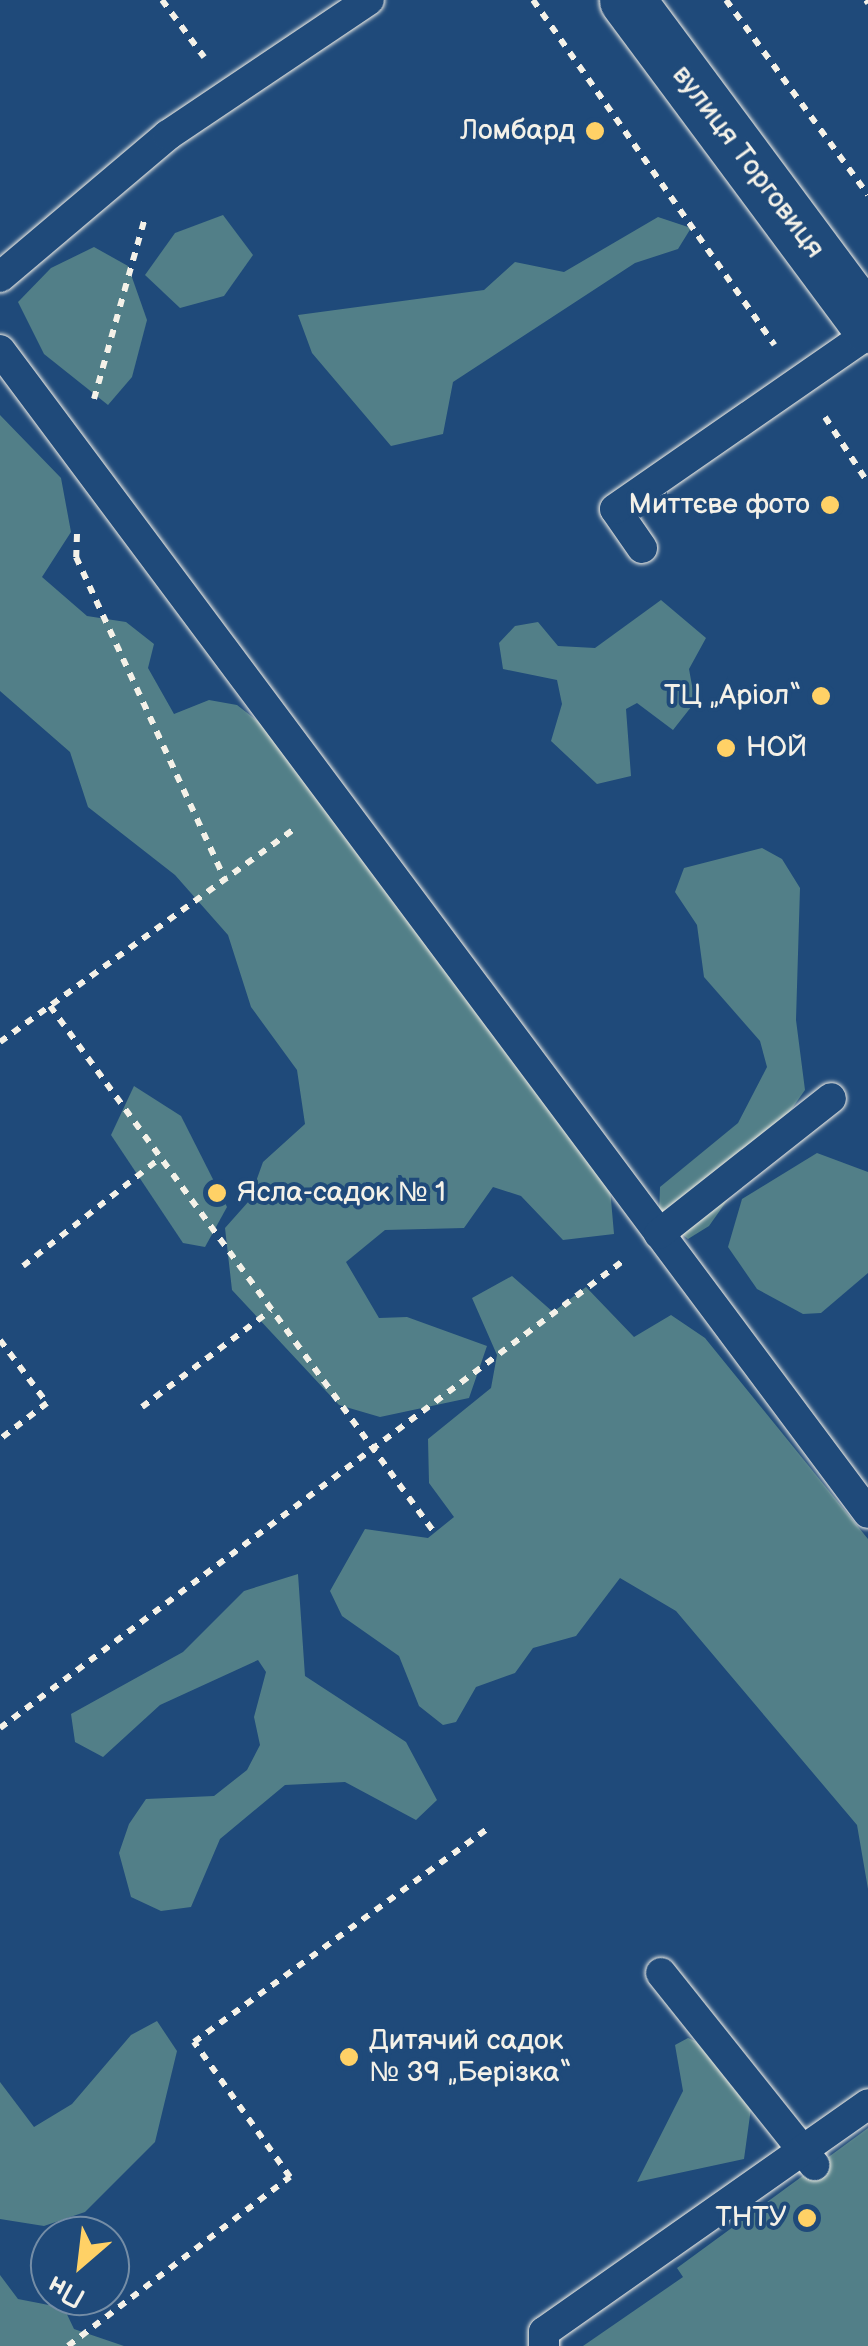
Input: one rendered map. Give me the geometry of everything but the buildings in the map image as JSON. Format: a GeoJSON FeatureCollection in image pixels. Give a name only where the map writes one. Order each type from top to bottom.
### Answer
{"type":"FeatureCollection","features":[{"type":"Feature","properties":{"kind":"main road","name":"вулиця Торговиця"},"geometry":{"type":"LineString","coordinates":[[627,0],[868,325]]}},
{"type":"Feature","properties":{"kind":"lane"},"geometry":{"type":"LineString","coordinates":[[0,277],[168,135],[368,0]]}},
{"type":"Feature","properties":{"kind":"lane"},"geometry":{"type":"LineString","coordinates":[[642,548],[615,509],[868,334]]}},
{"type":"Feature","properties":{"kind":"lane"},"geometry":{"type":"LineString","coordinates":[[0,350],[868,1513]]}},
{"type":"Feature","properties":{"kind":"lane"},"geometry":{"type":"LineString","coordinates":[[659,1234],[831,1098]]}},
{"type":"Feature","properties":{"kind":"lane"},"geometry":{"type":"LineString","coordinates":[[661,1974],[809,2161]]}},
{"type":"Feature","properties":{"kind":"lane"},"geometry":{"type":"LineString","coordinates":[[544,2346],[544,2332],[809,2161],[868,2104]]}},
{"type":"Feature","properties":{"kind":"path"},"geometry":{"type":"LineString","coordinates":[[162,0],[210,65]]}},
{"type":"Feature","properties":{"kind":"path"},"geometry":{"type":"LineString","coordinates":[[533,0],[802,380],[868,483]]}},
{"type":"Feature","properties":{"kind":"path"},"geometry":{"type":"LineString","coordinates":[[726,0],[868,195]]}},
{"type":"Feature","properties":{"kind":"path"},"geometry":{"type":"LineString","coordinates":[[0,1042],[334,800]]}},
{"type":"Feature","properties":{"kind":"path"},"geometry":{"type":"LineString","coordinates":[[50,1006],[434,1532]]}},
{"type":"Feature","properties":{"kind":"path"},"geometry":{"type":"LineString","coordinates":[[23,1266],[159,1160]]}},
{"type":"Feature","properties":{"kind":"path"},"geometry":{"type":"LineString","coordinates":[[0,1728],[659,1234]]}},
{"type":"Feature","properties":{"kind":"path"},"geometry":{"type":"LineString","coordinates":[[142,1407],[271,1310]]}},
{"type":"Feature","properties":{"kind":"path"},"geometry":{"type":"LineString","coordinates":[[0,1340],[47,1403],[0,1439]]}},
{"type":"Feature","properties":{"kind":"path"},"geometry":{"type":"LineString","coordinates":[[68,2346],[290,2177],[194,2042],[489,1828]]}},
{"type":"Feature","properties":{"kind":"green space"},"geometry":{"type":"Polygon","coordinates":[[[223,215],[253,255],[224,296],[180,308],[145,275],[175,233],[223,215]]]}},
{"type":"Feature","properties":{"kind":"green space"},"geometry":{"type":"Polygon","coordinates":[[[658,217],[691,228],[678,249],[635,263],[453,382],[443,434],[391,446],[312,353],[298,315],[484,290],[515,262],[564,272],[658,217]]]}},
{"type":"Feature","properties":{"kind":"green space"},"geometry":{"type":"Polygon","coordinates":[[[94,247],[128,266],[147,320],[132,377],[108,405],[44,354],[18,302],[51,268],[94,247]]]}},
{"type":"Feature","properties":{"kind":"green space"},"geometry":{"type":"Polygon","coordinates":[[[0,415],[61,478],[71,532],[42,577],[87,616],[126,622],[154,644],[148,668],[174,714],[209,700],[237,705],[277,736],[610,1188],[614,1234],[563,1240],[521,1196],[493,1187],[464,1228],[385,1230],[346,1262],[379,1318],[407,1317],[487,1346],[469,1398],[380,1417],[339,1405],[232,1290],[225,1228],[249,1201],[263,1162],[305,1124],[297,1070],[251,1007],[228,935],[175,875],[88,807],[70,752],[0,691],[0,415]]]}},
{"type":"Feature","properties":{"kind":"green space"},"geometry":{"type":"Polygon","coordinates":[[[661,600],[706,638],[689,669],[695,702],[673,730],[637,703],[626,709],[631,776],[597,784],[551,741],[562,704],[557,680],[503,669],[499,643],[515,626],[538,622],[558,646],[595,648],[661,600]]]}},
{"type":"Feature","properties":{"kind":"green space"},"geometry":{"type":"Polygon","coordinates":[[[762,848],[782,859],[800,888],[796,1020],[805,1090],[709,1226],[688,1239],[659,1214],[660,1187],[738,1123],[767,1067],[760,1041],[704,977],[697,925],[675,892],[684,868],[762,848]]]}},
{"type":"Feature","properties":{"kind":"green space"},"geometry":{"type":"Polygon","coordinates":[[[134,1086],[181,1116],[227,1207],[205,1247],[183,1243],[111,1135],[134,1086]]]}},
{"type":"Feature","properties":{"kind":"green space"},"geometry":{"type":"Polygon","coordinates":[[[817,1153],[868,1172],[868,1273],[821,1313],[803,1314],[757,1289],[728,1247],[742,1199],[817,1153]]]}},
{"type":"Feature","properties":{"kind":"green space"},"geometry":{"type":"Polygon","coordinates":[[[512,1276],[553,1312],[586,1287],[634,1337],[671,1315],[705,1338],[868,1539],[868,1889],[857,1825],[676,1611],[620,1578],[576,1636],[533,1648],[515,1673],[476,1687],[456,1722],[443,1725],[419,1706],[399,1656],[342,1616],[330,1591],[365,1529],[428,1538],[454,1517],[429,1483],[428,1439],[491,1388],[497,1355],[472,1298],[512,1276]]]}},
{"type":"Feature","properties":{"kind":"green space"},"geometry":{"type":"Polygon","coordinates":[[[298,1574],[305,1676],[406,1742],[437,1800],[416,1820],[345,1782],[285,1785],[220,1839],[191,1907],[161,1911],[131,1897],[119,1853],[129,1824],[146,1799],[214,1796],[247,1770],[260,1745],[254,1717],[266,1672],[258,1660],[160,1705],[103,1757],[75,1742],[71,1714],[183,1652],[244,1591],[298,1574]]]}},
{"type":"Feature","properties":{"kind":"green space"},"geometry":{"type":"Polygon","coordinates":[[[157,2021],[177,2051],[155,2142],[85,2212],[73,2216],[30,2216],[30,2224],[0,2219],[0,2082],[34,2127],[72,2104],[131,2035],[157,2021]]]}},
{"type":"Feature","properties":{"kind":"green space"},"geometry":{"type":"Polygon","coordinates":[[[688,2038],[737,2059],[755,2079],[744,2159],[637,2182],[683,2091],[675,2045],[688,2038]]]}},
{"type":"Feature","properties":{"kind":"green space","name":"ТНТУ"},"geometry":{"type":"Polygon","coordinates":[[[868,2128],[868,2346],[583,2346],[683,2277],[677,2268],[868,2128]]]}},
{"type":"Feature","properties":{"kind":"green space"},"geometry":{"type":"Polygon","coordinates":[[[0,2275],[18,2299],[30,2301],[30,2316],[68,2316],[74,2329],[124,2346],[0,2346],[0,2275]]]}},
{"type":"Feature","properties":{"kind":"place","name":"Ломбард"},"geometry":{"type":"Point","coordinates":[595,131]}},
{"type":"Feature","properties":{"kind":"place","name":"Миттєве фото"},"geometry":{"type":"Point","coordinates":[830,505]}},
{"type":"Feature","properties":{"kind":"place","name":"ТЦ „Аріол“"},"geometry":{"type":"Point","coordinates":[821,696]}},
{"type":"Feature","properties":{"kind":"place","name":"НОЙ"},"geometry":{"type":"Point","coordinates":[726,748]}},
{"type":"Feature","properties":{"kind":"place","name":"Ясла-садок № 1"},"geometry":{"type":"Point","coordinates":[217,1193]}},
{"type":"Feature","properties":{"kind":"place","name":"Дитячий садок № 39 „Берізка“"},"geometry":{"type":"Point","coordinates":[349,2057]}},
{"type":"Feature","properties":{"kind":"place","name":"ТНТУ"},"geometry":{"type":"Point","coordinates":[807,2218]}}]}
